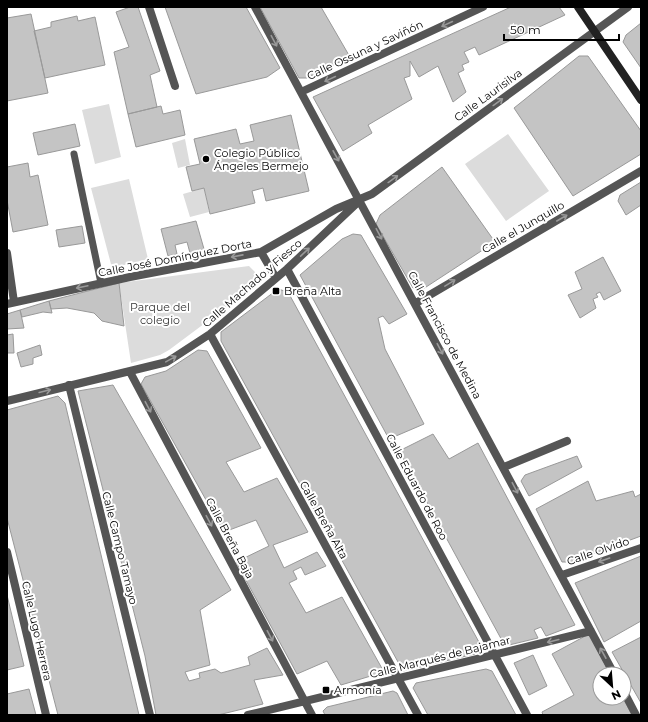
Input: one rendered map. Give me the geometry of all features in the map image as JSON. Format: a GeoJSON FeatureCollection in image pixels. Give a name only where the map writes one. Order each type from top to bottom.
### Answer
{"type":"FeatureCollection","features":[{"type":"Feature","properties":{"kind":"main road"},"geometry":{"type":"LineString","coordinates":[[578,7],[641,100]]}},
{"type":"Feature","properties":{"kind":"street"},"geometry":{"type":"LineString","coordinates":[[148,7],[175,86]]}},
{"type":"Feature","properties":{"kind":"street","name":"Calle Francisco de Medina"},"geometry":{"type":"LineString","coordinates":[[255,7],[416,303],[610,666]]}},
{"type":"Feature","properties":{"kind":"street","name":"Calle Ossuna y Saviñón"},"geometry":{"type":"LineString","coordinates":[[301,92],[482,7]]}},
{"type":"Feature","properties":{"kind":"street","name":"Calle Laurisilva"},"geometry":{"type":"LineString","coordinates":[[360,200],[372,194],[628,7]]}},
{"type":"Feature","properties":{"kind":"street","name":"Calle el Junquillo"},"geometry":{"type":"LineString","coordinates":[[416,303],[641,171]]}},
{"type":"Feature","properties":{"kind":"street","name":"Calle José Domínguez Dorta"},"geometry":{"type":"LineString","coordinates":[[11,303],[101,283],[262,252],[336,210],[360,200]]}},
{"type":"Feature","properties":{"kind":"street","name":"Calle Machado y Fiesco"},"geometry":{"type":"LineString","coordinates":[[7,401],[167,362],[210,334],[287,269],[360,200]]}},
{"type":"Feature","properties":{"kind":"street"},"geometry":{"type":"LineString","coordinates":[[262,252],[276,278]]}},
{"type":"Feature","properties":{"kind":"street"},"geometry":{"type":"LineString","coordinates":[[7,253],[11,303]]}},
{"type":"Feature","properties":{"kind":"street","name":"Calle Eduardo de Roo"},"geometry":{"type":"LineString","coordinates":[[287,269],[527,715]]}},
{"type":"Feature","properties":{"kind":"street","name":"Calle Breña Alta"},"geometry":{"type":"LineString","coordinates":[[210,334],[418,715]]}},
{"type":"Feature","properties":{"kind":"street","name":"Calle Breña Baja"},"geometry":{"type":"LineString","coordinates":[[130,372],[312,715]]}},
{"type":"Feature","properties":{"kind":"street","name":"Calle Campo Tamayo"},"geometry":{"type":"LineString","coordinates":[[69,385],[150,715]]}},
{"type":"Feature","properties":{"kind":"street"},"geometry":{"type":"LineString","coordinates":[[504,467],[567,441]]}},
{"type":"Feature","properties":{"kind":"street","name":"Calle Olvido"},"geometry":{"type":"LineString","coordinates":[[562,575],[641,548]]}},
{"type":"Feature","properties":{"kind":"street","name":"Calle Lugo Herrera"},"geometry":{"type":"LineString","coordinates":[[7,552],[46,715]]}},
{"type":"Feature","properties":{"kind":"street","name":"Calle Marqués de Bajamar"},"geometry":{"type":"LineString","coordinates":[[248,715],[264,713],[397,678],[591,631]]}},
{"type":"Feature","properties":{"kind":"street"},"geometry":{"type":"LineString","coordinates":[[631,706],[636,715]]}},
{"type":"Feature","properties":{"kind":"lane"},"geometry":{"type":"LineString","coordinates":[[74,154],[101,283]]}},
{"type":"Feature","properties":{"kind":"green space"},"geometry":{"type":"Polygon","coordinates":[[[109,104],[121,157],[95,164],[82,110],[109,104]]]}},
{"type":"Feature","properties":{"kind":"green space"},"geometry":{"type":"Polygon","coordinates":[[[508,134],[549,191],[506,221],[465,164],[508,134]]]}},
{"type":"Feature","properties":{"kind":"green space"},"geometry":{"type":"Polygon","coordinates":[[[185,139],[190,165],[178,168],[172,143],[185,139]]]}},
{"type":"Feature","properties":{"kind":"green space"},"geometry":{"type":"Polygon","coordinates":[[[129,179],[148,259],[112,268],[91,188],[129,179]]]}},
{"type":"Feature","properties":{"kind":"green space"},"geometry":{"type":"Polygon","coordinates":[[[204,188],[209,212],[190,217],[183,194],[204,188]]]}},
{"type":"Feature","properties":{"kind":"green space","name":"Parque del colegio"},"geometry":{"type":"Polygon","coordinates":[[[249,266],[256,273],[257,281],[240,297],[169,350],[160,355],[131,363],[119,283],[249,266]]]}},
{"type":"Feature","properties":{"kind":"building"},"geometry":{"type":"Polygon","coordinates":[[[130,7],[138,7],[160,71],[150,75],[157,107],[128,114],[114,52],[129,47],[116,12],[130,7]]]}},
{"type":"Feature","properties":{"kind":"building"},"geometry":{"type":"Polygon","coordinates":[[[165,7],[246,7],[280,68],[267,77],[196,94],[165,7]]]}},
{"type":"Feature","properties":{"kind":"building"},"geometry":{"type":"Polygon","coordinates":[[[260,7],[321,7],[350,57],[307,78],[299,78],[260,7]]]}},
{"type":"Feature","properties":{"kind":"building"},"geometry":{"type":"Polygon","coordinates":[[[511,7],[559,7],[565,15],[479,55],[475,47],[464,52],[469,62],[462,65],[464,70],[458,73],[466,92],[453,102],[438,66],[419,77],[410,61],[410,76],[404,78],[412,99],[368,125],[372,133],[343,151],[313,97],[511,7]]]}},
{"type":"Feature","properties":{"kind":"building"},"geometry":{"type":"Polygon","coordinates":[[[31,14],[48,93],[7,101],[7,18],[31,14]]]}},
{"type":"Feature","properties":{"kind":"building"},"geometry":{"type":"Polygon","coordinates":[[[77,16],[78,21],[95,17],[105,65],[45,78],[34,31],[51,27],[51,22],[77,16]]]}},
{"type":"Feature","properties":{"kind":"building"},"geometry":{"type":"Polygon","coordinates":[[[641,23],[641,68],[623,42],[626,35],[641,23]]]}},
{"type":"Feature","properties":{"kind":"building"},"geometry":{"type":"Polygon","coordinates":[[[579,56],[588,56],[641,131],[641,154],[573,196],[514,108],[579,56]]]}},
{"type":"Feature","properties":{"kind":"building"},"geometry":{"type":"Polygon","coordinates":[[[161,106],[163,114],[180,110],[185,135],[136,147],[128,114],[161,106]]]}},
{"type":"Feature","properties":{"kind":"building"},"geometry":{"type":"Polygon","coordinates":[[[291,115],[309,191],[266,201],[263,188],[252,191],[255,203],[210,214],[204,188],[192,191],[186,167],[200,164],[194,139],[236,129],[240,144],[254,141],[250,125],[291,115]]]}},
{"type":"Feature","properties":{"kind":"building"},"geometry":{"type":"Polygon","coordinates":[[[75,124],[80,146],[38,155],[33,133],[75,124]]]}},
{"type":"Feature","properties":{"kind":"building"},"geometry":{"type":"Polygon","coordinates":[[[28,163],[30,177],[38,175],[48,225],[13,232],[7,200],[7,167],[28,163]]]}},
{"type":"Feature","properties":{"kind":"building"},"geometry":{"type":"Polygon","coordinates":[[[442,167],[495,242],[423,289],[413,288],[376,224],[380,215],[442,167]]]}},
{"type":"Feature","properties":{"kind":"building"},"geometry":{"type":"Polygon","coordinates":[[[641,182],[641,205],[626,215],[618,201],[620,195],[641,182]]]}},
{"type":"Feature","properties":{"kind":"building"},"geometry":{"type":"Polygon","coordinates":[[[196,221],[204,249],[190,253],[187,242],[175,245],[177,254],[168,256],[161,229],[196,221]]]}},
{"type":"Feature","properties":{"kind":"building"},"geometry":{"type":"Polygon","coordinates":[[[82,226],[85,243],[59,247],[56,230],[82,226]]]}},
{"type":"Feature","properties":{"kind":"building"},"geometry":{"type":"Polygon","coordinates":[[[353,234],[361,235],[407,314],[389,324],[383,316],[378,318],[385,349],[424,424],[389,439],[300,275],[342,239],[353,234]]]}},
{"type":"Feature","properties":{"kind":"building"},"geometry":{"type":"Polygon","coordinates":[[[603,257],[621,291],[604,300],[600,292],[596,294],[598,297],[593,299],[596,308],[580,318],[568,295],[582,289],[575,272],[603,257]]]}},
{"type":"Feature","properties":{"kind":"building"},"geometry":{"type":"Polygon","coordinates":[[[119,283],[124,326],[102,321],[94,313],[67,308],[51,309],[49,301],[119,283]]]}},
{"type":"Feature","properties":{"kind":"building"},"geometry":{"type":"Polygon","coordinates":[[[278,289],[288,292],[480,644],[475,654],[403,671],[221,341],[221,332],[278,289]]]}},
{"type":"Feature","properties":{"kind":"building"},"geometry":{"type":"Polygon","coordinates":[[[49,301],[52,313],[43,312],[22,317],[20,310],[49,301]]]}},
{"type":"Feature","properties":{"kind":"building"},"geometry":{"type":"Polygon","coordinates":[[[20,310],[24,328],[7,329],[7,314],[20,310]]]}},
{"type":"Feature","properties":{"kind":"building"},"geometry":{"type":"Polygon","coordinates":[[[13,334],[14,353],[7,353],[7,335],[13,334]]]}},
{"type":"Feature","properties":{"kind":"building"},"geometry":{"type":"Polygon","coordinates":[[[40,345],[42,355],[33,358],[33,364],[21,367],[17,353],[40,345]]]}},
{"type":"Feature","properties":{"kind":"building"},"geometry":{"type":"Polygon","coordinates":[[[198,350],[207,351],[261,448],[226,462],[244,492],[277,478],[308,532],[273,545],[284,568],[317,552],[326,566],[305,575],[301,567],[293,571],[297,579],[289,583],[306,613],[342,597],[384,672],[341,685],[327,661],[297,674],[236,562],[269,546],[256,520],[224,532],[141,384],[145,377],[166,371],[198,350]]]}},
{"type":"Feature","properties":{"kind":"building"},"geometry":{"type":"Polygon","coordinates":[[[113,385],[231,590],[200,610],[210,665],[185,672],[189,681],[200,678],[199,673],[215,669],[221,673],[250,665],[248,657],[267,648],[283,675],[254,680],[263,704],[218,715],[156,715],[145,656],[78,391],[113,385]]]}},
{"type":"Feature","properties":{"kind":"building"},"geometry":{"type":"Polygon","coordinates":[[[58,396],[65,403],[139,715],[58,715],[7,518],[7,410],[58,396]]]}},
{"type":"Feature","properties":{"kind":"building"},"geometry":{"type":"Polygon","coordinates":[[[433,434],[449,459],[478,443],[575,625],[546,636],[541,627],[534,630],[538,638],[505,646],[399,451],[433,434]]]}},
{"type":"Feature","properties":{"kind":"building"},"geometry":{"type":"Polygon","coordinates":[[[577,456],[582,467],[529,496],[521,481],[525,475],[577,456]]]}},
{"type":"Feature","properties":{"kind":"building"},"geometry":{"type":"Polygon","coordinates":[[[588,481],[596,501],[633,491],[635,497],[641,494],[641,536],[571,562],[562,562],[536,509],[588,481]]]}},
{"type":"Feature","properties":{"kind":"building"},"geometry":{"type":"Polygon","coordinates":[[[641,556],[641,621],[604,642],[575,583],[641,556]]]}},
{"type":"Feature","properties":{"kind":"building"},"geometry":{"type":"Polygon","coordinates":[[[7,595],[24,666],[7,670],[7,595]]]}},
{"type":"Feature","properties":{"kind":"building"},"geometry":{"type":"Polygon","coordinates":[[[589,634],[606,666],[592,666],[592,706],[627,706],[632,715],[543,715],[542,712],[574,695],[552,654],[589,634]]]}},
{"type":"Feature","properties":{"kind":"building"},"geometry":{"type":"Polygon","coordinates":[[[641,637],[641,703],[632,687],[632,666],[620,666],[612,652],[641,637]]]}},
{"type":"Feature","properties":{"kind":"building"},"geometry":{"type":"Polygon","coordinates":[[[533,655],[547,686],[529,695],[514,663],[533,655]]]}},
{"type":"Feature","properties":{"kind":"building"},"geometry":{"type":"Polygon","coordinates":[[[486,669],[492,671],[516,715],[428,715],[413,688],[416,683],[486,669]]]}},
{"type":"Feature","properties":{"kind":"building"},"geometry":{"type":"Polygon","coordinates":[[[29,689],[36,715],[7,715],[7,694],[29,689]]]}},
{"type":"Feature","properties":{"kind":"building"},"geometry":{"type":"Polygon","coordinates":[[[393,691],[397,693],[408,715],[325,715],[323,711],[327,707],[393,691]]]}},
{"type":"Feature","properties":{"kind":"place","name":"Colegio Público Ángeles Bermejo"},"geometry":{"type":"Point","coordinates":[206,159]}},
{"type":"Feature","properties":{"kind":"place","name":"Breña Alta"},"geometry":{"type":"Point","coordinates":[276,291]}},
{"type":"Feature","properties":{"kind":"place","name":"Armonía"},"geometry":{"type":"Point","coordinates":[326,690]}}]}
